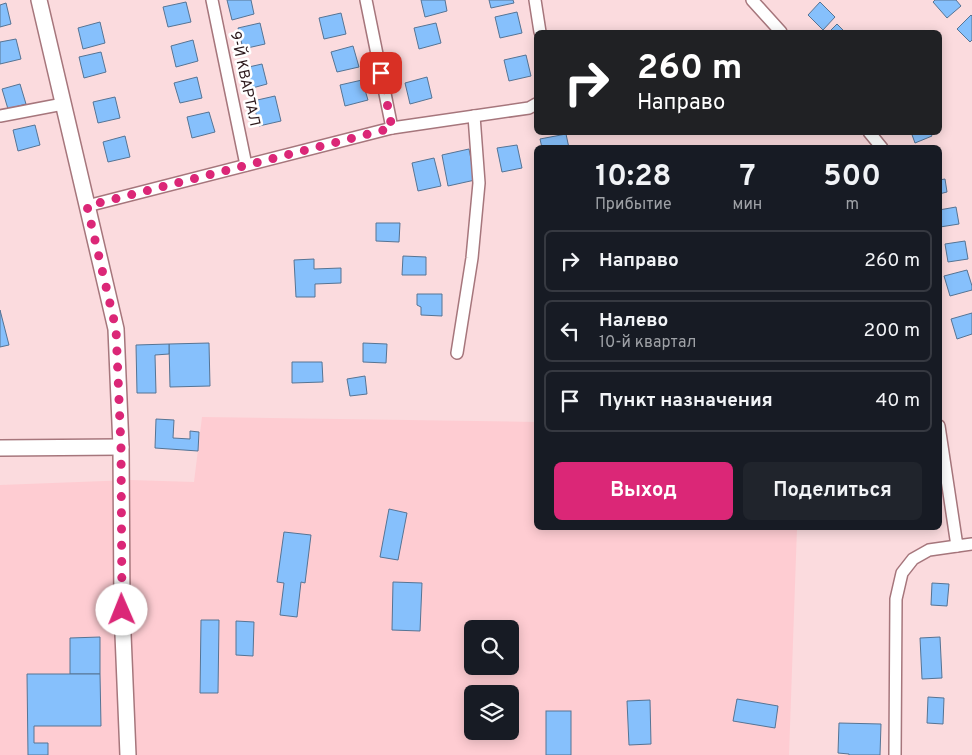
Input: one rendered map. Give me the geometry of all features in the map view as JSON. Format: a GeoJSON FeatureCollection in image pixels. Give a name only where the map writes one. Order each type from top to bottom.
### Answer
{"type":"FeatureCollection","features":[{"type":"Feature","properties":{"kind":"street"},"geometry":{"type":"LineString","coordinates":[[39,0],[116,329],[121,447],[122,610],[128,755]]}},
{"type":"Feature","properties":{"kind":"street","name":"9-Й КВАРТАЛ"},"geometry":{"type":"LineString","coordinates":[[212,0],[246,165]]}},
{"type":"Feature","properties":{"kind":"street"},"geometry":{"type":"LineString","coordinates":[[366,0],[392,128]]}},
{"type":"Feature","properties":{"kind":"street"},"geometry":{"type":"LineString","coordinates":[[535,0],[540,30]]}},
{"type":"Feature","properties":{"kind":"street"},"geometry":{"type":"LineString","coordinates":[[752,0],[779,30]]}},
{"type":"Feature","properties":{"kind":"street"},"geometry":{"type":"LineString","coordinates":[[0,116],[63,104]]}},
{"type":"Feature","properties":{"kind":"street"},"geometry":{"type":"LineString","coordinates":[[87,206],[392,128],[529,108],[534,105]]}},
{"type":"Feature","properties":{"kind":"street"},"geometry":{"type":"LineString","coordinates":[[456,353],[472,258],[479,183],[474,116]]}},
{"type":"Feature","properties":{"kind":"street"},"geometry":{"type":"LineString","coordinates":[[871,135],[880,145]]}},
{"type":"Feature","properties":{"kind":"street"},"geometry":{"type":"LineString","coordinates":[[942,446],[957,546]]}},
{"type":"Feature","properties":{"kind":"street"},"geometry":{"type":"LineString","coordinates":[[0,448],[121,447]]}},
{"type":"Feature","properties":{"kind":"street"},"geometry":{"type":"LineString","coordinates":[[896,755],[896,599],[902,573],[913,559],[929,550],[972,544]]}},
{"type":"Feature","properties":{"kind":"shaded area"},"geometry":{"type":"Polygon","coordinates":[[[202,417],[534,422],[534,530],[797,530],[789,755],[0,755],[0,485],[131,480],[194,482],[202,417]]]}},
{"type":"Feature","properties":{"kind":"building"},"geometry":{"type":"Polygon","coordinates":[[[227,0],[251,0],[254,14],[232,20],[227,0]]]}},
{"type":"Feature","properties":{"kind":"building"},"geometry":{"type":"Polygon","coordinates":[[[421,0],[445,0],[447,11],[425,17],[421,0]]]}},
{"type":"Feature","properties":{"kind":"building"},"geometry":{"type":"Polygon","coordinates":[[[489,0],[513,0],[514,3],[491,8],[489,0]]]}},
{"type":"Feature","properties":{"kind":"building"},"geometry":{"type":"Polygon","coordinates":[[[935,0],[956,0],[961,6],[947,18],[933,2],[935,0]]]}},
{"type":"Feature","properties":{"kind":"building"},"geometry":{"type":"Polygon","coordinates":[[[186,2],[191,22],[168,27],[163,7],[186,2]]]}},
{"type":"Feature","properties":{"kind":"building"},"geometry":{"type":"Polygon","coordinates":[[[820,2],[835,17],[823,30],[808,15],[820,2]]]}},
{"type":"Feature","properties":{"kind":"building"},"geometry":{"type":"Polygon","coordinates":[[[6,3],[11,24],[0,27],[0,5],[6,3]]]}},
{"type":"Feature","properties":{"kind":"building"},"geometry":{"type":"Polygon","coordinates":[[[517,12],[522,33],[500,38],[495,17],[517,12]]]}},
{"type":"Feature","properties":{"kind":"building"},"geometry":{"type":"Polygon","coordinates":[[[341,13],[346,34],[324,39],[319,18],[341,13]]]}},
{"type":"Feature","properties":{"kind":"building"},"geometry":{"type":"Polygon","coordinates":[[[971,15],[972,40],[970,42],[957,29],[971,15]]]}},
{"type":"Feature","properties":{"kind":"building"},"geometry":{"type":"Polygon","coordinates":[[[100,22],[105,43],[83,49],[78,28],[100,22]]]}},
{"type":"Feature","properties":{"kind":"building"},"geometry":{"type":"Polygon","coordinates":[[[260,23],[265,44],[243,49],[238,28],[260,23]]]}},
{"type":"Feature","properties":{"kind":"building"},"geometry":{"type":"Polygon","coordinates":[[[436,23],[441,43],[419,49],[414,28],[436,23]]]}},
{"type":"Feature","properties":{"kind":"building"},"geometry":{"type":"Polygon","coordinates":[[[837,24],[843,30],[831,30],[837,24]]]}},
{"type":"Feature","properties":{"kind":"building"},"geometry":{"type":"Polygon","coordinates":[[[16,39],[21,59],[0,64],[0,42],[16,39]]]}},
{"type":"Feature","properties":{"kind":"building"},"geometry":{"type":"Polygon","coordinates":[[[193,40],[198,61],[176,67],[171,46],[193,40]]]}},
{"type":"Feature","properties":{"kind":"building"},"geometry":{"type":"Polygon","coordinates":[[[353,46],[359,67],[337,72],[331,52],[353,46]]]}},
{"type":"Feature","properties":{"kind":"building"},"geometry":{"type":"Polygon","coordinates":[[[101,52],[106,72],[84,78],[79,57],[101,52]]]}},
{"type":"Feature","properties":{"kind":"building"},"geometry":{"type":"Polygon","coordinates":[[[526,55],[531,76],[509,81],[504,60],[526,55]]]}},
{"type":"Feature","properties":{"kind":"building"},"geometry":{"type":"Polygon","coordinates":[[[262,64],[267,84],[245,90],[240,69],[262,64]]]}},
{"type":"Feature","properties":{"kind":"building"},"geometry":{"type":"Polygon","coordinates":[[[197,77],[202,98],[180,103],[174,83],[197,77]]]}},
{"type":"Feature","properties":{"kind":"building"},"geometry":{"type":"Polygon","coordinates":[[[427,77],[432,98],[410,104],[405,83],[427,77]]]}},
{"type":"Feature","properties":{"kind":"building"},"geometry":{"type":"Polygon","coordinates":[[[362,80],[368,100],[345,106],[340,85],[362,80]]]}},
{"type":"Feature","properties":{"kind":"building"},"geometry":{"type":"Polygon","coordinates":[[[20,84],[26,104],[8,109],[2,89],[20,84]]]}},
{"type":"Feature","properties":{"kind":"building"},"geometry":{"type":"Polygon","coordinates":[[[275,96],[281,121],[259,126],[253,101],[275,96]]]}},
{"type":"Feature","properties":{"kind":"building"},"geometry":{"type":"Polygon","coordinates":[[[115,97],[120,118],[98,123],[93,102],[115,97]]]}},
{"type":"Feature","properties":{"kind":"building"},"geometry":{"type":"Polygon","coordinates":[[[209,112],[215,132],[192,138],[187,117],[209,112]]]}},
{"type":"Feature","properties":{"kind":"building"},"geometry":{"type":"Polygon","coordinates":[[[35,125],[40,145],[18,151],[13,130],[35,125]]]}},
{"type":"Feature","properties":{"kind":"building"},"geometry":{"type":"Polygon","coordinates":[[[566,135],[568,145],[541,145],[540,139],[566,135]]]}},
{"type":"Feature","properties":{"kind":"building"},"geometry":{"type":"Polygon","coordinates":[[[912,135],[932,136],[915,143],[912,135]]]}},
{"type":"Feature","properties":{"kind":"building"},"geometry":{"type":"Polygon","coordinates":[[[125,136],[130,157],[108,162],[103,142],[125,136]]]}},
{"type":"Feature","properties":{"kind":"building"},"geometry":{"type":"Polygon","coordinates":[[[517,145],[522,168],[502,172],[497,148],[517,145]]]}},
{"type":"Feature","properties":{"kind":"building"},"geometry":{"type":"Polygon","coordinates":[[[469,149],[475,180],[448,186],[442,155],[469,149]]]}},
{"type":"Feature","properties":{"kind":"building"},"geometry":{"type":"Polygon","coordinates":[[[434,158],[441,186],[418,191],[412,163],[434,158]]]}},
{"type":"Feature","properties":{"kind":"building"},"geometry":{"type":"Polygon","coordinates":[[[945,179],[947,192],[942,193],[942,180],[945,179]]]}},
{"type":"Feature","properties":{"kind":"building"},"geometry":{"type":"Polygon","coordinates":[[[956,207],[959,224],[942,227],[942,209],[956,207]]]}},
{"type":"Feature","properties":{"kind":"building"},"geometry":{"type":"Polygon","coordinates":[[[376,223],[400,223],[399,242],[376,241],[376,223]]]}},
{"type":"Feature","properties":{"kind":"building"},"geometry":{"type":"Polygon","coordinates":[[[965,241],[968,259],[948,262],[945,244],[965,241]]]}},
{"type":"Feature","properties":{"kind":"building"},"geometry":{"type":"Polygon","coordinates":[[[403,256],[426,257],[426,275],[402,275],[403,256]]]}},
{"type":"Feature","properties":{"kind":"building"},"geometry":{"type":"Polygon","coordinates":[[[314,259],[314,269],[341,268],[341,283],[315,284],[315,297],[296,297],[294,260],[314,259]]]}},
{"type":"Feature","properties":{"kind":"building"},"geometry":{"type":"Polygon","coordinates":[[[967,270],[972,290],[950,296],[944,276],[967,270]]]}},
{"type":"Feature","properties":{"kind":"building"},"geometry":{"type":"Polygon","coordinates":[[[417,294],[442,294],[442,316],[421,315],[421,307],[417,305],[417,294]]]}},
{"type":"Feature","properties":{"kind":"building"},"geometry":{"type":"Polygon","coordinates":[[[0,310],[9,345],[0,347],[0,310]]]}},
{"type":"Feature","properties":{"kind":"building"},"geometry":{"type":"Polygon","coordinates":[[[972,313],[972,334],[957,339],[951,319],[972,313]]]}},
{"type":"Feature","properties":{"kind":"building"},"geometry":{"type":"Polygon","coordinates":[[[209,343],[210,386],[170,387],[169,344],[209,343]]]}},
{"type":"Feature","properties":{"kind":"building"},"geometry":{"type":"Polygon","coordinates":[[[363,343],[387,344],[386,363],[363,362],[363,343]]]}},
{"type":"Feature","properties":{"kind":"building"},"geometry":{"type":"Polygon","coordinates":[[[169,344],[169,354],[155,355],[156,393],[137,393],[136,345],[169,344]]]}},
{"type":"Feature","properties":{"kind":"building"},"geometry":{"type":"Polygon","coordinates":[[[292,362],[322,362],[323,382],[292,383],[292,362]]]}},
{"type":"Feature","properties":{"kind":"building"},"geometry":{"type":"Polygon","coordinates":[[[365,376],[367,394],[350,396],[347,379],[365,376]]]}},
{"type":"Feature","properties":{"kind":"building"},"geometry":{"type":"Polygon","coordinates":[[[156,419],[174,420],[173,438],[190,439],[190,431],[199,432],[198,451],[155,448],[156,419]]]}},
{"type":"Feature","properties":{"kind":"building"},"geometry":{"type":"Polygon","coordinates":[[[389,509],[407,513],[398,560],[380,557],[389,509]]]}},
{"type":"Feature","properties":{"kind":"building"},"geometry":{"type":"Polygon","coordinates":[[[284,532],[311,535],[305,583],[301,582],[297,617],[280,615],[284,583],[277,582],[284,532]]]}},
{"type":"Feature","properties":{"kind":"building"},"geometry":{"type":"Polygon","coordinates":[[[393,582],[422,583],[420,631],[392,630],[393,582]]]}},
{"type":"Feature","properties":{"kind":"building"},"geometry":{"type":"Polygon","coordinates":[[[932,583],[949,584],[947,606],[931,605],[932,583]]]}},
{"type":"Feature","properties":{"kind":"building"},"geometry":{"type":"Polygon","coordinates":[[[201,620],[219,620],[218,693],[200,693],[201,620]]]}},
{"type":"Feature","properties":{"kind":"building"},"geometry":{"type":"Polygon","coordinates":[[[236,621],[254,622],[253,656],[236,655],[236,621]]]}},
{"type":"Feature","properties":{"kind":"building"},"geometry":{"type":"Polygon","coordinates":[[[100,637],[100,674],[70,674],[70,638],[100,637]]]}},
{"type":"Feature","properties":{"kind":"building"},"geometry":{"type":"Polygon","coordinates":[[[940,637],[942,678],[922,679],[920,638],[940,637]]]}},
{"type":"Feature","properties":{"kind":"building"},"geometry":{"type":"Polygon","coordinates":[[[27,674],[100,674],[101,726],[34,726],[34,743],[48,743],[48,755],[28,755],[27,674]]]}},
{"type":"Feature","properties":{"kind":"building"},"geometry":{"type":"Polygon","coordinates":[[[928,697],[944,698],[943,724],[927,723],[928,697]]]}},
{"type":"Feature","properties":{"kind":"building"},"geometry":{"type":"Polygon","coordinates":[[[737,699],[778,706],[775,728],[733,721],[737,699]]]}},
{"type":"Feature","properties":{"kind":"building"},"geometry":{"type":"Polygon","coordinates":[[[650,700],[651,744],[629,745],[627,701],[650,700]]]}},
{"type":"Feature","properties":{"kind":"building"},"geometry":{"type":"Polygon","coordinates":[[[546,711],[571,711],[571,755],[546,755],[546,711]]]}},
{"type":"Feature","properties":{"kind":"building"},"geometry":{"type":"Polygon","coordinates":[[[839,723],[881,724],[880,755],[838,753],[839,723]]]}},
{"type":"Feature","properties":{"kind":"route"},"geometry":{"type":"LineString","coordinates":[[122,610],[121,447],[116,329],[87,206],[392,128],[381,73]]}}]}
